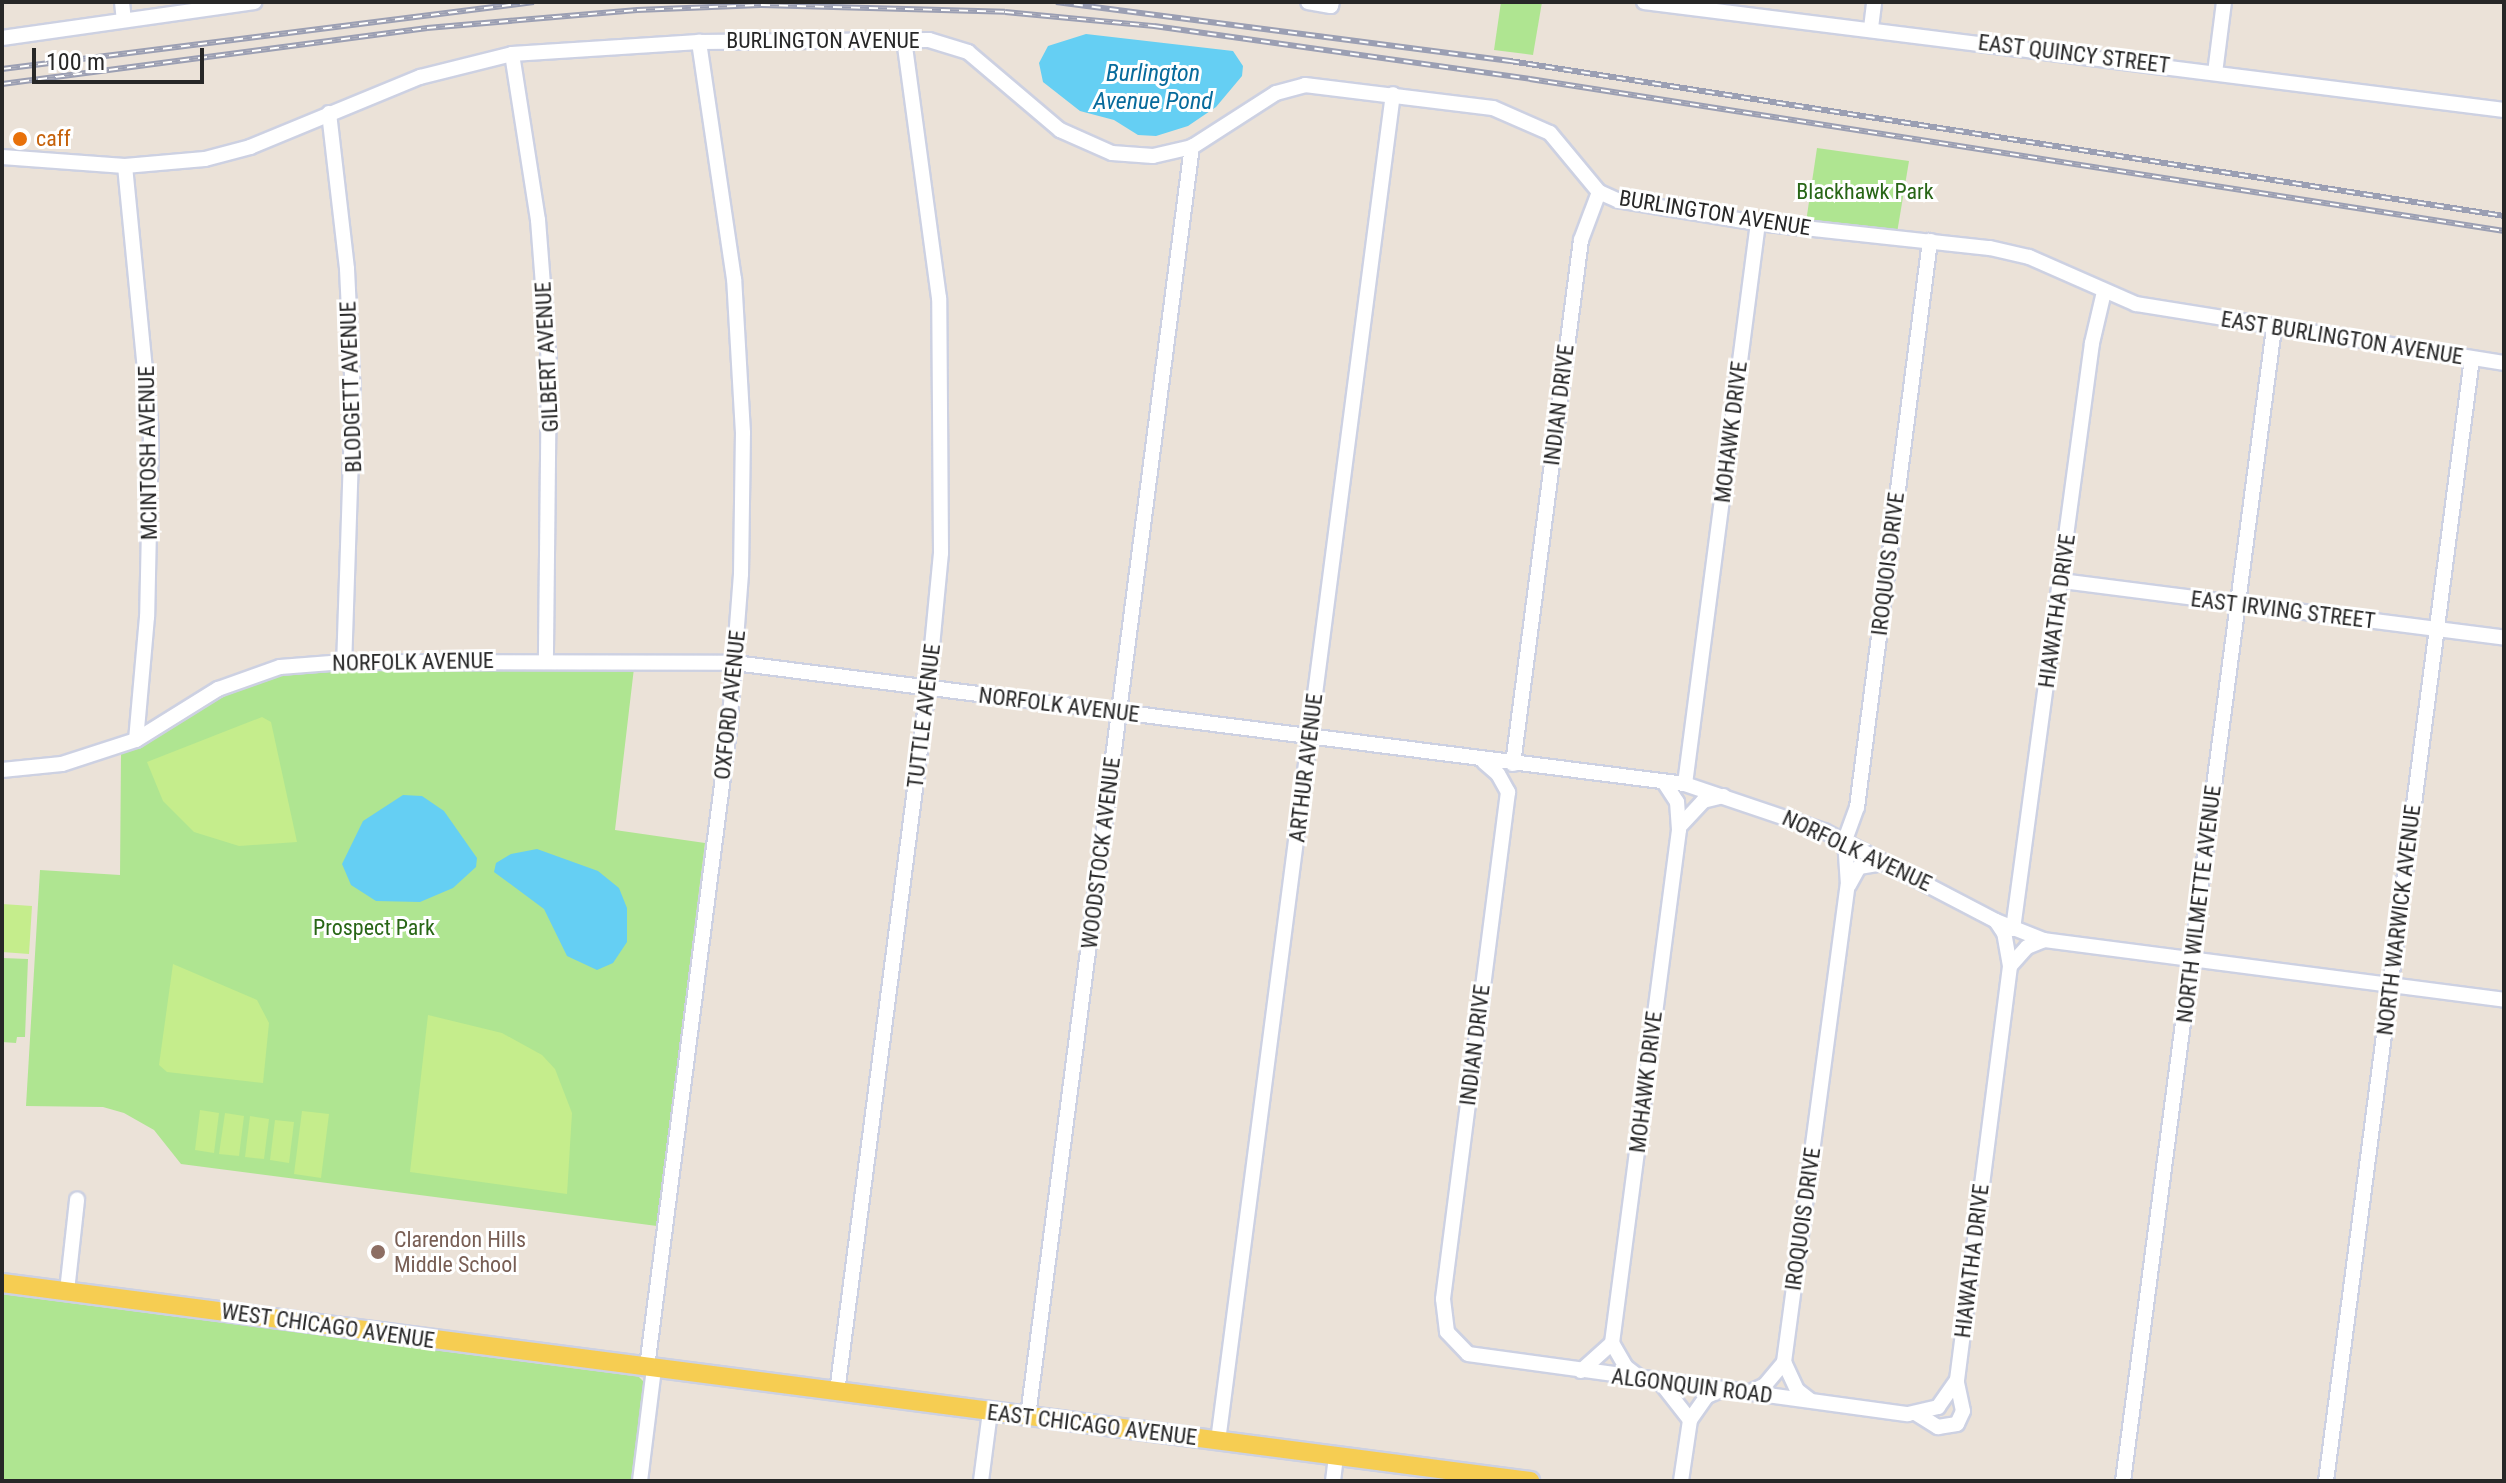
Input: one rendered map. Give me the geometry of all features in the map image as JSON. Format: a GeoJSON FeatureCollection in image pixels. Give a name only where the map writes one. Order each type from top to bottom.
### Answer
{"type":"FeatureCollection","features":[{"type":"Feature","properties":{"kind":"main road","name":"WEST CHICAGO AVENUE"},"geometry":{"type":"LineString","coordinates":[[2,1283],[651,1368]]}},
{"type":"Feature","properties":{"kind":"main road","name":"EAST CHICAGO AVENUE"},"geometry":{"type":"LineString","coordinates":[[651,1368],[1530,1481]]}},
{"type":"Feature","properties":{"kind":"street"},"geometry":{"type":"LineString","coordinates":[[122,2],[124,20]]}},
{"type":"Feature","properties":{"kind":"street"},"geometry":{"type":"LineString","coordinates":[[2,38],[254,2]]}},
{"type":"Feature","properties":{"kind":"street"},"geometry":{"type":"LineString","coordinates":[[1308,2],[1331,6],[1332,2]]}},
{"type":"Feature","properties":{"kind":"street","name":"EAST QUINCY STREET"},"geometry":{"type":"LineString","coordinates":[[1644,2],[1871,28],[2504,110]]}},
{"type":"Feature","properties":{"kind":"street"},"geometry":{"type":"LineString","coordinates":[[1871,28],[1874,2]]}},
{"type":"Feature","properties":{"kind":"street"},"geometry":{"type":"LineString","coordinates":[[2215,73],[2224,2]]}},
{"type":"Feature","properties":{"kind":"street","name":"BURLINGTON AVENUE"},"geometry":{"type":"LineString","coordinates":[[2,157],[125,166],[232,153],[420,77],[512,54],[699,42],[904,39],[945,42],[968,52],[1060,130],[1094,148],[1138,156],[1192,147],[1291,87],[1322,85],[1493,108],[1537,124],[1559,142],[1599,192],[1644,205],[1758,223],[1930,241],[2029,257],[2104,292],[2180,313]]}},
{"type":"Feature","properties":{"kind":"street","name":"TUTTLE AVENUE"},"geometry":{"type":"LineString","coordinates":[[837,1392],[928,688],[941,553],[943,364],[932,220],[904,39]]}},
{"type":"Feature","properties":{"kind":"street","name":"OXFORD AVENUE"},"geometry":{"type":"LineString","coordinates":[[640,1481],[735,663],[743,496],[740,354],[723,183],[699,42]]}},
{"type":"Feature","properties":{"kind":"street","name":"GILBERT AVENUE"},"geometry":{"type":"LineString","coordinates":[[512,54],[538,220],[549,363],[546,661]]}},
{"type":"Feature","properties":{"kind":"street","name":"ARTHUR AVENUE"},"geometry":{"type":"LineString","coordinates":[[1218,1441],[1393,94]]}},
{"type":"Feature","properties":{"kind":"street","name":"BLODGETT AVENUE"},"geometry":{"type":"LineString","coordinates":[[329,113],[347,269],[353,396],[344,662]]}},
{"type":"Feature","properties":{"kind":"street","name":"WOODSTOCK AVENUE"},"geometry":{"type":"LineString","coordinates":[[1028,1416],[1192,147]]}},
{"type":"Feature","properties":{"kind":"street","name":"MCINTOSH AVENUE"},"geometry":{"type":"LineString","coordinates":[[125,166],[151,432],[147,617],[136,740]]}},
{"type":"Feature","properties":{"kind":"street","name":"INDIAN DRIVE"},"geometry":{"type":"LineString","coordinates":[[1513,764],[1581,240],[1599,192]]}},
{"type":"Feature","properties":{"kind":"street","name":"MOHAWK DRIVE"},"geometry":{"type":"LineString","coordinates":[[1685,784],[1758,223]]}},
{"type":"Feature","properties":{"kind":"street","name":"IROQUOIS DRIVE"},"geometry":{"type":"LineString","coordinates":[[1784,1362],[1848,885],[1845,840],[1857,807],[1930,241]]}},
{"type":"Feature","properties":{"kind":"street","name":"HIAWATHA DRIVE"},"geometry":{"type":"LineString","coordinates":[[2013,929],[2092,343],[2104,292]]}},
{"type":"Feature","properties":{"kind":"street","name":"EAST BURLINGTON AVENUE"},"geometry":{"type":"LineString","coordinates":[[2180,313],[2504,363]]}},
{"type":"Feature","properties":{"kind":"street","name":"NORTH WILMETTE AVENUE"},"geometry":{"type":"LineString","coordinates":[[2123,1481],[2274,328]]}},
{"type":"Feature","properties":{"kind":"street","name":"NORTH WARWICK AVENUE"},"geometry":{"type":"LineString","coordinates":[[2326,1481],[2472,359]]}},
{"type":"Feature","properties":{"kind":"street","name":"EAST IRVING STREET"},"geometry":{"type":"LineString","coordinates":[[2062,581],[2504,638]]}},
{"type":"Feature","properties":{"kind":"street","name":"NORFOLK AVENUE"},"geometry":{"type":"LineString","coordinates":[[2,770],[62,764],[136,740],[243,677],[280,667],[344,662],[735,663],[1685,784],[1845,840],[1996,921],[2044,940],[2504,1000]]}},
{"type":"Feature","properties":{"kind":"street"},"geometry":{"type":"LineString","coordinates":[[1481,760],[1498,774],[1508,792]]}},
{"type":"Feature","properties":{"kind":"street"},"geometry":{"type":"LineString","coordinates":[[1508,792],[1518,775],[1535,766]]}},
{"type":"Feature","properties":{"kind":"street","name":"MOHAWK DRIVE"},"geometry":{"type":"LineString","coordinates":[[1612,1343],[1679,830],[1677,802],[1664,782]]}},
{"type":"Feature","properties":{"kind":"street","name":"INDIAN DRIVE"},"geometry":{"type":"LineString","coordinates":[[1451,1340],[1443,1323],[1443,1299],[1508,792]]}},
{"type":"Feature","properties":{"kind":"street"},"geometry":{"type":"LineString","coordinates":[[1679,830],[1683,818],[1703,801],[1725,796]]}},
{"type":"Feature","properties":{"kind":"street"},"geometry":{"type":"LineString","coordinates":[[1848,885],[1859,867],[1874,861],[1892,865]]}},
{"type":"Feature","properties":{"kind":"street","name":"HIAWATHA DRIVE"},"geometry":{"type":"LineString","coordinates":[[1938,1407],[1957,1380],[2010,966],[2004,933],[1996,921]]}},
{"type":"Feature","properties":{"kind":"street"},"geometry":{"type":"LineString","coordinates":[[2010,966],[2027,947],[2044,940]]}},
{"type":"Feature","properties":{"kind":"street"},"geometry":{"type":"LineString","coordinates":[[67,1291],[77,1200]]}},
{"type":"Feature","properties":{"kind":"street","name":"ALGONQUIN ROAD"},"geometry":{"type":"LineString","coordinates":[[1451,1340],[1477,1357],[1642,1380],[1917,1414],[1938,1407]]}},
{"type":"Feature","properties":{"kind":"street"},"geometry":{"type":"LineString","coordinates":[[1580,1371],[1612,1343],[1626,1367],[1642,1380]]}},
{"type":"Feature","properties":{"kind":"street"},"geometry":{"type":"LineString","coordinates":[[1748,1393],[1765,1385],[1784,1362],[1797,1390],[1811,1401]]}},
{"type":"Feature","properties":{"kind":"street"},"geometry":{"type":"LineString","coordinates":[[1917,1414],[1938,1427],[1957,1424],[1963,1411],[1957,1380]]}},
{"type":"Feature","properties":{"kind":"street"},"geometry":{"type":"LineString","coordinates":[[1659,1382],[1676,1396],[1690,1420]]}},
{"type":"Feature","properties":{"kind":"street"},"geometry":{"type":"LineString","coordinates":[[1681,1481],[1690,1420],[1707,1396],[1721,1390]]}},
{"type":"Feature","properties":{"kind":"street"},"geometry":{"type":"LineString","coordinates":[[981,1481],[990,1412]]}},
{"type":"Feature","properties":{"kind":"street"},"geometry":{"type":"LineString","coordinates":[[1333,1481],[1336,1456]]}},
{"type":"Feature","properties":{"kind":"green space"},"geometry":{"type":"Polygon","coordinates":[[[1501,2],[1542,2],[1533,55],[1494,50],[1501,2]]]}},
{"type":"Feature","properties":{"kind":"green space","name":"Blackhawk Park"},"geometry":{"type":"Polygon","coordinates":[[[1817,148],[1909,161],[1897,233],[1806,222],[1817,148]]]}},
{"type":"Feature","properties":{"kind":"green space","name":"Prospect Park"},"geometry":{"type":"Polygon","coordinates":[[[634,668],[615,830],[705,843],[657,1226],[181,1164],[154,1130],[124,1113],[103,1107],[26,1106],[40,870],[120,875],[121,754],[241,687],[281,675],[339,669],[634,668]]]}},
{"type":"Feature","properties":{"kind":"green space"},"geometry":{"type":"Polygon","coordinates":[[[262,717],[271,722],[297,842],[239,846],[194,832],[163,801],[147,762],[262,717]]]}},
{"type":"Feature","properties":{"kind":"green space"},"geometry":{"type":"Polygon","coordinates":[[[2,904],[32,906],[29,954],[2,952],[2,904]]]}},
{"type":"Feature","properties":{"kind":"green space"},"geometry":{"type":"Polygon","coordinates":[[[2,958],[28,959],[25,1037],[17,1037],[16,1043],[2,1042],[2,958]]]}},
{"type":"Feature","properties":{"kind":"green space"},"geometry":{"type":"Polygon","coordinates":[[[173,964],[257,1000],[269,1023],[263,1083],[167,1072],[159,1065],[173,964]]]}},
{"type":"Feature","properties":{"kind":"green space"},"geometry":{"type":"Polygon","coordinates":[[[428,1015],[502,1033],[542,1055],[555,1069],[572,1113],[567,1194],[410,1172],[428,1015]]]}},
{"type":"Feature","properties":{"kind":"green space"},"geometry":{"type":"Polygon","coordinates":[[[200,1110],[219,1113],[214,1153],[195,1150],[200,1110]]]}},
{"type":"Feature","properties":{"kind":"green space"},"geometry":{"type":"Polygon","coordinates":[[[302,1111],[329,1114],[321,1178],[294,1174],[302,1111]]]}},
{"type":"Feature","properties":{"kind":"green space"},"geometry":{"type":"Polygon","coordinates":[[[225,1113],[244,1116],[239,1156],[219,1154],[225,1113]]]}},
{"type":"Feature","properties":{"kind":"green space"},"geometry":{"type":"Polygon","coordinates":[[[250,1116],[269,1119],[264,1159],[245,1157],[250,1116]]]}},
{"type":"Feature","properties":{"kind":"green space"},"geometry":{"type":"Polygon","coordinates":[[[275,1120],[294,1122],[289,1163],[270,1160],[275,1120]]]}},
{"type":"Feature","properties":{"kind":"green space"},"geometry":{"type":"Polygon","coordinates":[[[2,1291],[638,1376],[646,1384],[633,1481],[2,1481],[2,1291]]]}},
{"type":"Feature","properties":{"kind":"water","name":"Burlington Avenue Pond"},"geometry":{"type":"Polygon","coordinates":[[[1086,34],[1233,51],[1243,66],[1242,76],[1216,107],[1188,126],[1156,136],[1138,135],[1114,120],[1080,111],[1043,82],[1039,63],[1048,46],[1086,34]]]}},
{"type":"Feature","properties":{"kind":"water"},"geometry":{"type":"Polygon","coordinates":[[[403,795],[422,796],[444,811],[477,858],[476,867],[453,888],[420,902],[376,901],[351,885],[342,864],[363,821],[403,795]]]}},
{"type":"Feature","properties":{"kind":"water"},"geometry":{"type":"Polygon","coordinates":[[[537,849],[598,871],[619,888],[627,908],[627,942],[613,963],[597,970],[567,956],[544,909],[494,872],[496,863],[511,854],[537,849]]]}},
{"type":"Feature","properties":{"kind":"railway"},"geometry":{"type":"LineString","coordinates":[[2,69],[534,2]]}},
{"type":"Feature","properties":{"kind":"railway"},"geometry":{"type":"LineString","coordinates":[[1056,2],[1510,61],[2504,216]]}},
{"type":"Feature","properties":{"kind":"railway"},"geometry":{"type":"LineString","coordinates":[[2,84],[427,28],[637,10],[761,5],[1005,12],[1154,26],[1530,79],[2504,231]]}},
{"type":"Feature","properties":{"kind":"place","name":"caff"},"geometry":{"type":"Point","coordinates":[20,139]}},
{"type":"Feature","properties":{"kind":"place","name":"Clarendon Hills Middle School"},"geometry":{"type":"Point","coordinates":[378,1252]}}]}
